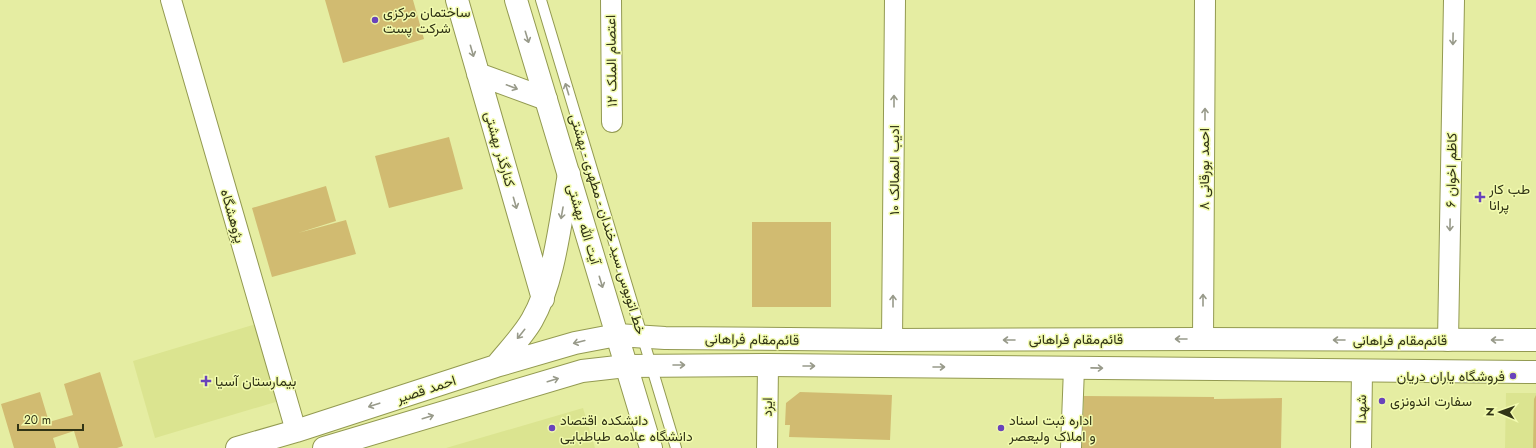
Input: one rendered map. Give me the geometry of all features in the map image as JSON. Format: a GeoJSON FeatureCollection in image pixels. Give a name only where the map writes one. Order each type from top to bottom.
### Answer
{"type":"FeatureCollection","features":[{"type":"Feature","properties":{"kind":"main road","name":"کنارگذر بهشتی"},"geometry":{"type":"LineString","coordinates":[[457,0],[542,299]]}},
{"type":"Feature","properties":{"kind":"main road","name":"آیت الله بهشتی"},"geometry":{"type":"LineString","coordinates":[[516,0],[651,448]]}},
{"type":"Feature","properties":{"kind":"main road"},"geometry":{"type":"LineString","coordinates":[[478,74],[546,100]]}},
{"type":"Feature","properties":{"kind":"main road"},"geometry":{"type":"LineString","coordinates":[[496,366],[531,322],[542,299],[550,273],[569,174]]}},
{"type":"Feature","properties":{"kind":"main road","name":"احمد قصیر"},"geometry":{"type":"LineString","coordinates":[[237,448],[296,431],[496,366],[575,343],[617,335]]}},
{"type":"Feature","properties":{"kind":"main road","name":"قائم‌مقام فراهانی"},"geometry":{"type":"LineString","coordinates":[[617,335],[665,338],[892,340],[1536,340]]}},
{"type":"Feature","properties":{"kind":"main road","name":"قائم‌مقام فراهانی"},"geometry":{"type":"LineString","coordinates":[[626,366],[768,365],[1536,372]]}},
{"type":"Feature","properties":{"kind":"main road","name":"احمد قصیر"},"geometry":{"type":"LineString","coordinates":[[324,448],[582,372],[626,366]]}},
{"type":"Feature","properties":{"kind":"street","name":"پژوهشگاه"},"geometry":{"type":"LineString","coordinates":[[171,0],[296,431]]}},
{"type":"Feature","properties":{"kind":"street","name":"اعتصام الملک ۱۲"},"geometry":{"type":"LineString","coordinates":[[611,0],[612,122]]}},
{"type":"Feature","properties":{"kind":"street","name":"ادیب الممالک ۱۰"},"geometry":{"type":"LineString","coordinates":[[892,340],[895,0]]}},
{"type":"Feature","properties":{"kind":"street","name":"احمد بورقانی ۸"},"geometry":{"type":"LineString","coordinates":[[1203,339],[1205,0]]}},
{"type":"Feature","properties":{"kind":"street","name":"کاظم اخوان ۶"},"geometry":{"type":"LineString","coordinates":[[1448,341],[1454,0]]}},
{"type":"Feature","properties":{"kind":"street","name":"ایزد"},"geometry":{"type":"LineString","coordinates":[[767,448],[768,365]]}},
{"type":"Feature","properties":{"kind":"street"},"geometry":{"type":"LineString","coordinates":[[1071,448],[1074,368]]}},
{"type":"Feature","properties":{"kind":"street","name":"شهدا"},"geometry":{"type":"LineString","coordinates":[[1361,448],[1362,370]]}},
{"type":"Feature","properties":{"kind":"lane","name":"خط اتوبوس سید خندان - مطهری - بهشتی"},"geometry":{"type":"LineString","coordinates":[[541,0],[650,366],[676,448]]}},
{"type":"Feature","properties":{"kind":"shaded area","name":"بیمارستان آسیا"},"geometry":{"type":"Polygon","coordinates":[[[256,324],[279,401],[155,438],[133,361],[256,324]]]}},
{"type":"Feature","properties":{"kind":"shaded area"},"geometry":{"type":"Polygon","coordinates":[[[1506,393],[1536,393],[1536,448],[1505,448],[1506,393]]]}},
{"type":"Feature","properties":{"kind":"shaded area","name":"دانشکده اقتصاد دانشگاه علامه طباطبایی"},"geometry":{"type":"Polygon","coordinates":[[[583,408],[595,448],[446,448],[583,408]]]}},
{"type":"Feature","properties":{"kind":"building","name":"ساختمان مرکزی شرکت پست"},"geometry":{"type":"Polygon","coordinates":[[[325,0],[413,0],[424,39],[343,63],[325,0]]]}},
{"type":"Feature","properties":{"kind":"building"},"geometry":{"type":"Polygon","coordinates":[[[449,137],[463,189],[389,208],[375,156],[449,137]]]}},
{"type":"Feature","properties":{"kind":"building"},"geometry":{"type":"Polygon","coordinates":[[[326,186],[336,221],[298,233],[346,220],[356,254],[272,277],[252,208],[326,186]]]}},
{"type":"Feature","properties":{"kind":"building"},"geometry":{"type":"Polygon","coordinates":[[[752,222],[831,222],[831,307],[752,307],[752,222]]]}},
{"type":"Feature","properties":{"kind":"building"},"geometry":{"type":"Polygon","coordinates":[[[100,372],[123,446],[117,448],[79,448],[74,431],[53,438],[56,448],[14,448],[1,404],[40,392],[49,422],[73,415],[64,384],[100,372]]]}},
{"type":"Feature","properties":{"kind":"building"},"geometry":{"type":"Polygon","coordinates":[[[800,392],[892,395],[890,440],[789,437],[790,425],[785,425],[786,403],[800,392]]]}},
{"type":"Feature","properties":{"kind":"building"},"geometry":{"type":"Polygon","coordinates":[[[1536,395],[1536,448],[1533,448],[1534,399],[1536,395]]]}},
{"type":"Feature","properties":{"kind":"building"},"geometry":{"type":"Polygon","coordinates":[[[1084,396],[1214,397],[1214,399],[1282,398],[1281,448],[1082,448],[1084,396]]]}},
{"type":"Feature","properties":{"kind":"place","name":"ساختمان مرکزی شرکت پست"},"geometry":{"type":"Point","coordinates":[375,20]}},
{"type":"Feature","properties":{"kind":"place","name":"طب کار پرانا"},"geometry":{"type":"Point","coordinates":[1480,197]}},
{"type":"Feature","properties":{"kind":"place","name":"فروشگاه یاران دریان"},"geometry":{"type":"Point","coordinates":[1513,376]}},
{"type":"Feature","properties":{"kind":"place","name":"بیمارستان آسیا"},"geometry":{"type":"Point","coordinates":[206,381]}},
{"type":"Feature","properties":{"kind":"place","name":"سفارت اندونزی"},"geometry":{"type":"Point","coordinates":[1382,401]}},
{"type":"Feature","properties":{"kind":"place","name":"دانشکده اقتصاد دانشگاه علامه طباطبایی"},"geometry":{"type":"Point","coordinates":[552,428]}},
{"type":"Feature","properties":{"kind":"place","name":"اداره ثبت اسناد و املاک ولیعصر"},"geometry":{"type":"Point","coordinates":[1001,428]}}]}
